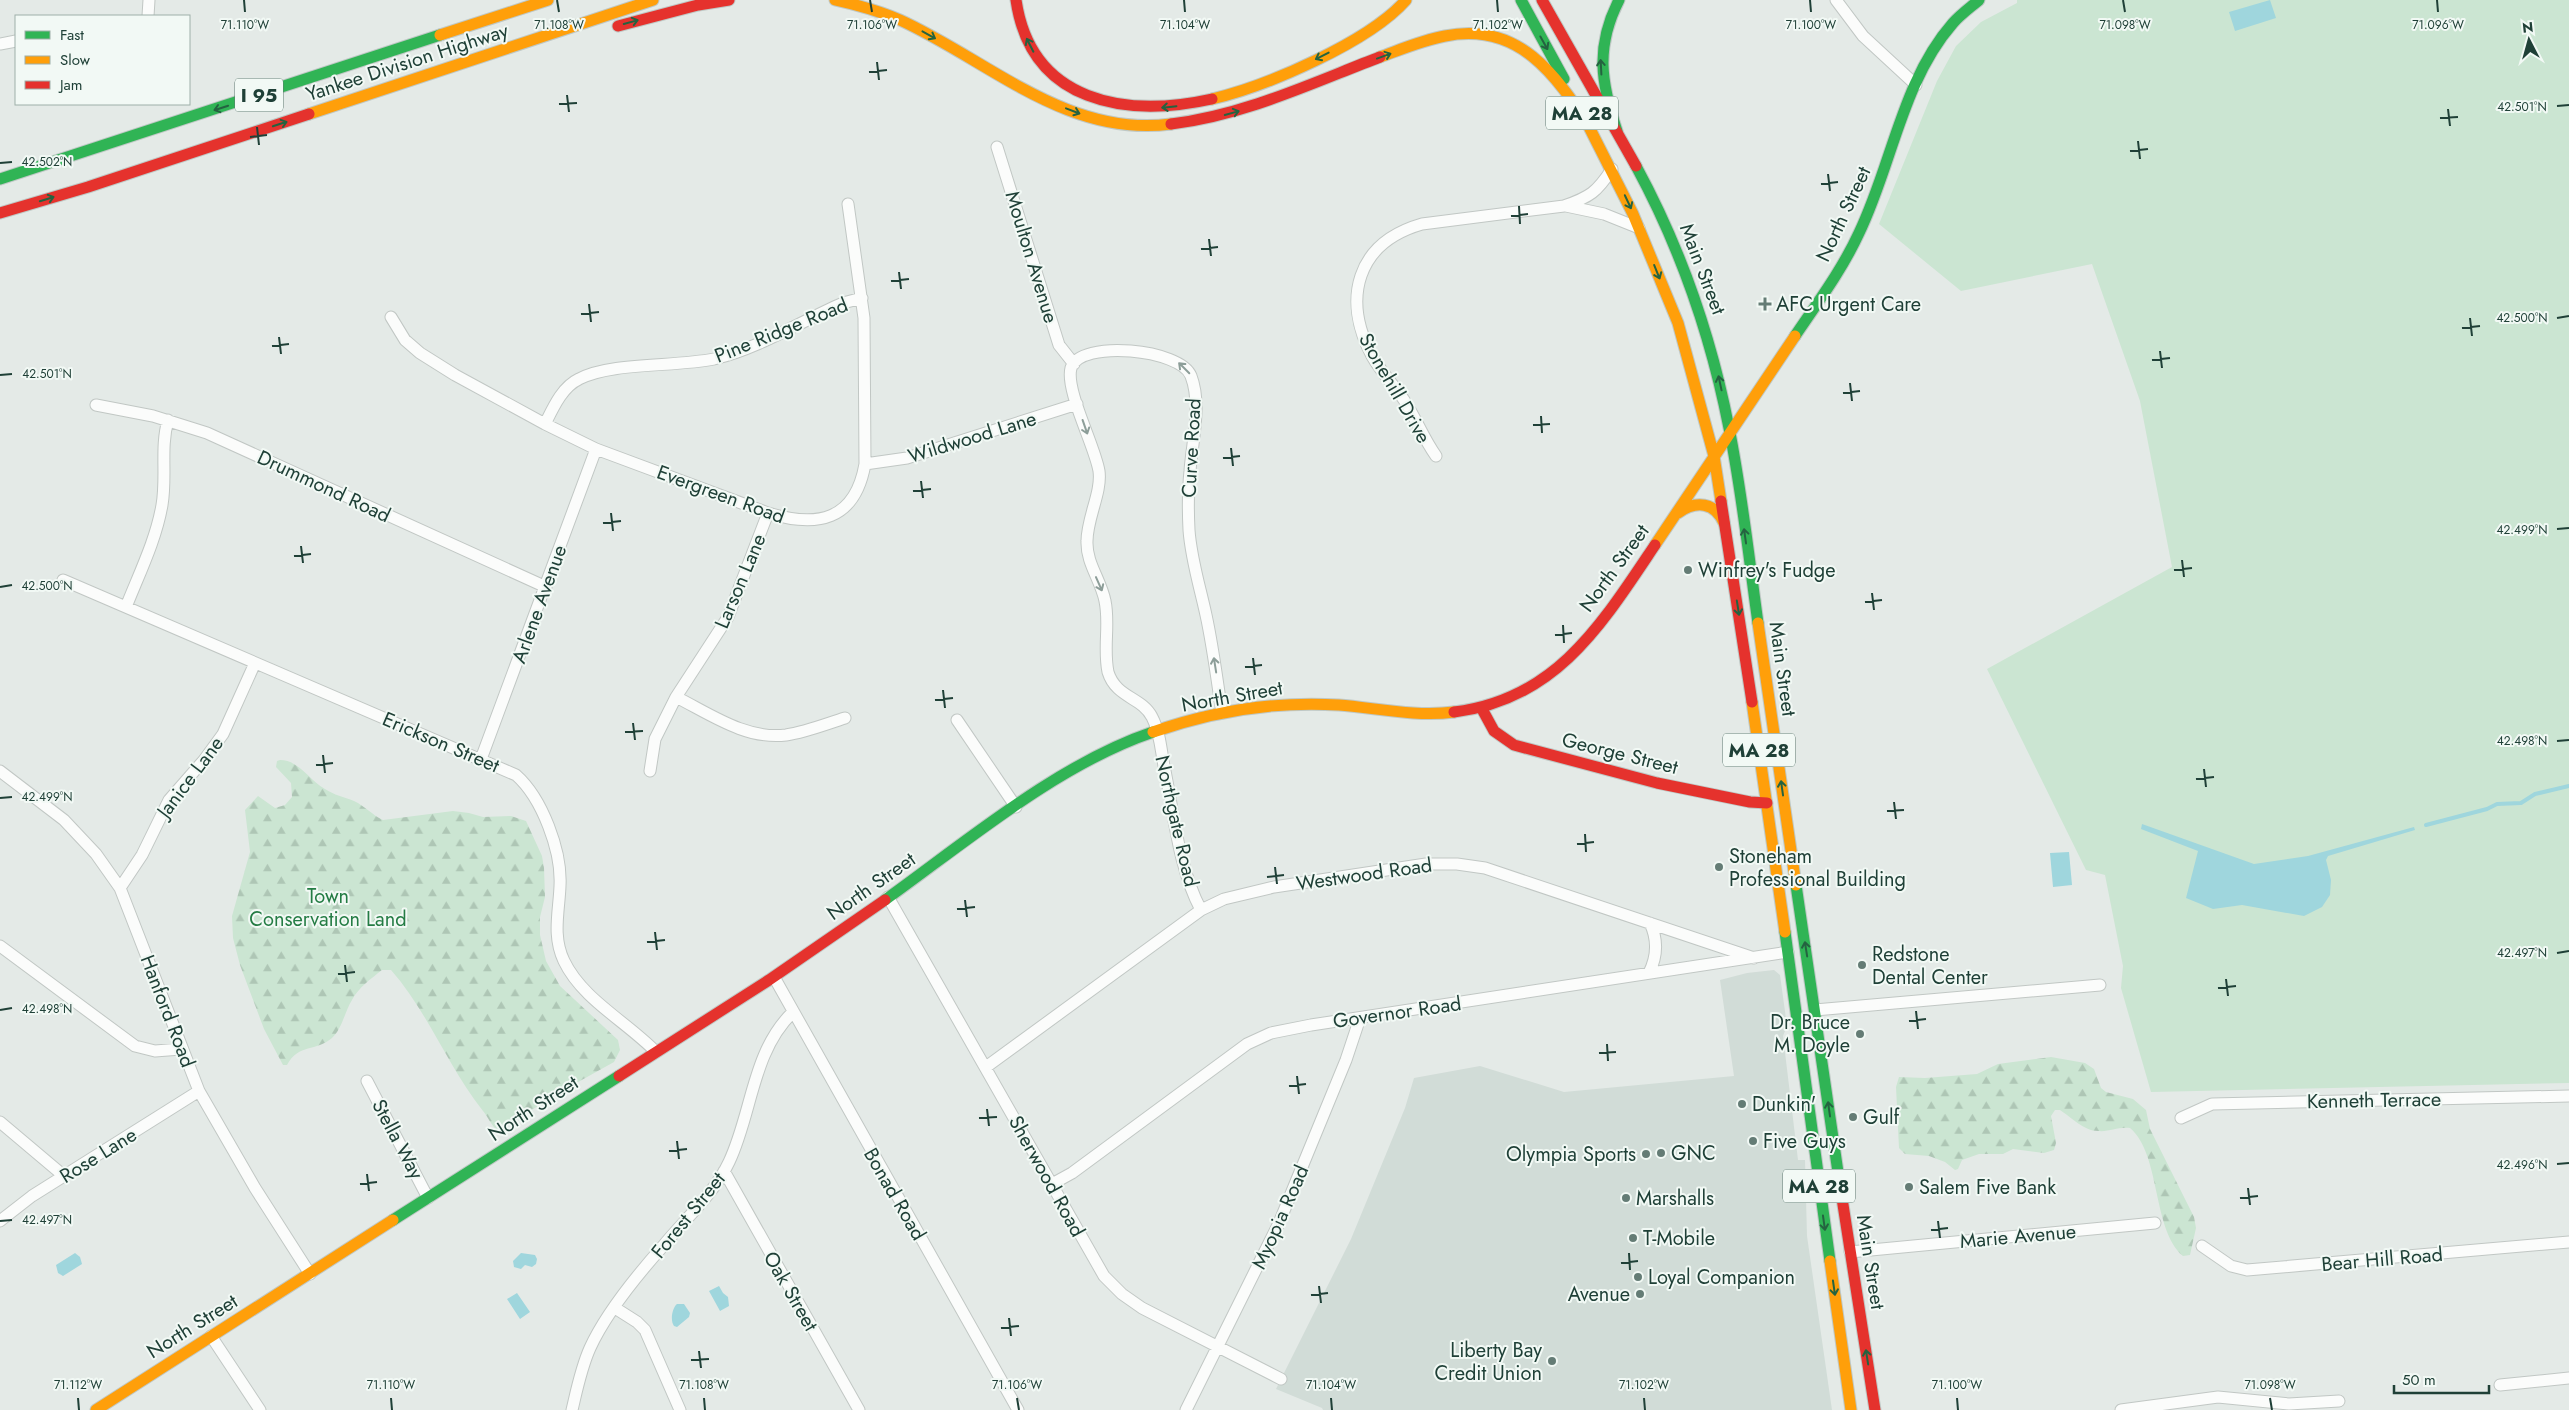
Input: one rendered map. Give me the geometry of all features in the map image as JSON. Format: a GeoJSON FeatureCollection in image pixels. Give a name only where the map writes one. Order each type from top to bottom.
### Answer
{"type":"FeatureCollection","features":[{"type":"Feature","properties":{"kind":"main road"},"geometry":{"type":"LineString","coordinates":[[517,10],[542,0]]}},
{"type":"Feature","properties":{"kind":"main road","name":"Yankee Division Highway"},"geometry":{"type":"LineString","coordinates":[[0,178],[548,0]]}},
{"type":"Feature","properties":{"kind":"main road","name":"Yankee Division Highway"},"geometry":{"type":"LineString","coordinates":[[0,213],[415,80],[653,0]]}},
{"type":"Feature","properties":{"kind":"main road"},"geometry":{"type":"LineString","coordinates":[[415,80],[683,8],[729,0]]}},
{"type":"Feature","properties":{"kind":"main road"},"geometry":{"type":"LineString","coordinates":[[835,0],[866,6],[893,16],[952,48],[1003,80],[1050,103],[1090,116],[1136,125],[1166,125],[1213,117],[1266,102],[1345,70],[1437,38],[1462,34],[1490,36],[1523,49],[1545,66],[1558,79],[1591,129]]}},
{"type":"Feature","properties":{"kind":"main road"},"geometry":{"type":"LineString","coordinates":[[1016,0],[1020,22],[1034,52],[1046,68],[1066,86],[1084,96],[1106,102],[1164,107],[1195,104],[1230,95],[1292,72],[1366,33],[1386,20],[1406,0]]}},
{"type":"Feature","properties":{"kind":"main road","name":"Main Street"},"geometry":{"type":"LineString","coordinates":[[1521,0],[1612,169],[1639,228],[1678,323],[1714,456],[1767,803],[1851,1410]]}},
{"type":"Feature","properties":{"kind":"main road","name":"Main Street"},"geometry":{"type":"LineString","coordinates":[[1542,0],[1617,131],[1669,233],[1699,307],[1715,360],[1730,431],[1850,1252],[1875,1410]]}},
{"type":"Feature","properties":{"kind":"main road"},"geometry":{"type":"LineString","coordinates":[[1617,131],[1603,87],[1601,56],[1606,26],[1619,0]]}},
{"type":"Feature","properties":{"kind":"main road","name":"North Street"},"geometry":{"type":"LineString","coordinates":[[96,1410],[774,977],[1016,806],[1094,758],[1157,730],[1222,713],[1306,704],[1347,705],[1438,714],[1482,709],[1528,689],[1560,664],[1614,604],[1677,514],[1730,431],[1849,254],[1929,56],[1944,32],[1958,17],[1979,0]]}},
{"type":"Feature","properties":{"kind":"main road"},"geometry":{"type":"LineString","coordinates":[[100,195],[183,155]]}},
{"type":"Feature","properties":{"kind":"main road"},"geometry":{"type":"LineString","coordinates":[[1677,514],[1683,508],[1694,505],[1709,505],[1719,512],[1726,530]]}},
{"type":"Feature","properties":{"kind":"main road","name":"George Street"},"geometry":{"type":"LineString","coordinates":[[1482,709],[1489,726],[1496,734],[1514,745],[1657,783],[1750,802],[1767,803]]}},
{"type":"Feature","properties":{"kind":"street"},"geometry":{"type":"LineString","coordinates":[[148,15],[149,0]]}},
{"type":"Feature","properties":{"kind":"street"},"geometry":{"type":"LineString","coordinates":[[1836,0],[1863,36],[1916,85]]}},
{"type":"Feature","properties":{"kind":"street"},"geometry":{"type":"LineString","coordinates":[[0,44],[15,41]]}},
{"type":"Feature","properties":{"kind":"street","name":"Moulton Avenue"},"geometry":{"type":"LineString","coordinates":[[997,146],[1059,345],[1074,364]]}},
{"type":"Feature","properties":{"kind":"street","name":"Stonehill Drive"},"geometry":{"type":"LineString","coordinates":[[1436,456],[1418,428],[1403,399],[1378,367],[1363,335],[1357,316],[1356,299],[1366,265],[1373,254],[1388,239],[1416,225],[1564,206],[1591,195],[1612,169]]}},
{"type":"Feature","properties":{"kind":"street","name":"Evergreen Road"},"geometry":{"type":"LineString","coordinates":[[391,317],[405,340],[420,353],[455,375],[545,424],[596,449],[768,513],[798,520],[816,520],[828,517],[843,507],[860,483],[865,464],[865,332],[862,298],[848,204]]}},
{"type":"Feature","properties":{"kind":"street","name":"Stonehill Drive"},"geometry":{"type":"LineString","coordinates":[[1564,206],[1604,214],[1639,228]]}},
{"type":"Feature","properties":{"kind":"street","name":"Pine Ridge Road"},"geometry":{"type":"LineString","coordinates":[[545,424],[568,387],[587,375],[615,370],[701,361],[726,356],[843,303],[862,298]]}},
{"type":"Feature","properties":{"kind":"street","name":"Curve Road"},"geometry":{"type":"LineString","coordinates":[[1074,364],[1082,357],[1101,352],[1144,353],[1177,361],[1192,377],[1195,403],[1188,498],[1189,532],[1222,713]]}},
{"type":"Feature","properties":{"kind":"street"},"geometry":{"type":"LineString","coordinates":[[1074,364],[1071,373],[1077,404],[1099,474],[1088,522],[1087,546],[1089,560],[1105,599],[1108,672],[1113,682],[1124,695],[1146,709],[1157,730]]}},
{"type":"Feature","properties":{"kind":"street","name":"Wildwood Lane"},"geometry":{"type":"LineString","coordinates":[[865,464],[908,458],[1077,404]]}},
{"type":"Feature","properties":{"kind":"street","name":"Drummond Road"},"geometry":{"type":"LineString","coordinates":[[96,405],[168,420],[226,441],[546,587]]}},
{"type":"Feature","properties":{"kind":"street"},"geometry":{"type":"LineString","coordinates":[[126,607],[160,514],[164,488],[164,441],[168,420]]}},
{"type":"Feature","properties":{"kind":"street","name":"Arlene Avenue"},"geometry":{"type":"LineString","coordinates":[[481,759],[596,449]]}},
{"type":"Feature","properties":{"kind":"street","name":"Larson Lane"},"geometry":{"type":"LineString","coordinates":[[650,771],[655,739],[676,697],[728,617],[768,513]]}},
{"type":"Feature","properties":{"kind":"street","name":"Erickson Street"},"geometry":{"type":"LineString","coordinates":[[63,580],[481,759],[510,772],[521,780],[531,792],[545,821],[559,861],[557,937],[568,969],[584,988],[656,1052]]}},
{"type":"Feature","properties":{"kind":"street","name":"Janice Lane"},"geometry":{"type":"LineString","coordinates":[[120,888],[142,855],[169,800],[204,760],[223,734],[255,663]]}},
{"type":"Feature","properties":{"kind":"street"},"geometry":{"type":"LineString","coordinates":[[676,697],[744,730],[762,735],[788,735],[845,718]]}},
{"type":"Feature","properties":{"kind":"street"},"geometry":{"type":"LineString","coordinates":[[957,720],[1016,806]]}},
{"type":"Feature","properties":{"kind":"street","name":"Northgate Road"},"geometry":{"type":"LineString","coordinates":[[1157,730],[1182,856],[1192,893],[1201,910]]}},
{"type":"Feature","properties":{"kind":"street","name":"Hanford Road"},"geometry":{"type":"LineString","coordinates":[[0,771],[69,825],[96,854],[120,888],[199,1091],[255,1188],[310,1274]]}},
{"type":"Feature","properties":{"kind":"street","name":"Westwood Road"},"geometry":{"type":"LineString","coordinates":[[986,1067],[1201,910],[1224,899],[1252,890],[1442,863],[1485,868],[1754,958]]}},
{"type":"Feature","properties":{"kind":"street","name":"Sherwood Road"},"geometry":{"type":"LineString","coordinates":[[888,897],[1052,1184],[1096,1266],[1117,1290],[1142,1308],[1281,1379]]}},
{"type":"Feature","properties":{"kind":"street"},"geometry":{"type":"LineString","coordinates":[[1649,973],[1656,954],[1654,932],[1650,923]]}},
{"type":"Feature","properties":{"kind":"street"},"geometry":{"type":"LineString","coordinates":[[0,946],[135,1046],[155,1051],[181,1048]]}},
{"type":"Feature","properties":{"kind":"street","name":"Governor Road"},"geometry":{"type":"LineString","coordinates":[[1052,1184],[1072,1173],[1255,1040],[1288,1028],[1788,952]]}},
{"type":"Feature","properties":{"kind":"street","name":"Bonad Road"},"geometry":{"type":"LineString","coordinates":[[774,977],[792,1013],[1018,1410]]}},
{"type":"Feature","properties":{"kind":"street"},"geometry":{"type":"LineString","coordinates":[[1815,1010],[2100,985]]}},
{"type":"Feature","properties":{"kind":"street","name":"Forest Street"},"geometry":{"type":"LineString","coordinates":[[572,1410],[590,1349],[615,1308],[662,1246],[708,1194],[724,1171],[731,1158],[772,1040],[792,1013]]}},
{"type":"Feature","properties":{"kind":"street","name":"Myopia Road"},"geometry":{"type":"LineString","coordinates":[[1186,1410],[1296,1186],[1346,1060],[1360,1018]]}},
{"type":"Feature","properties":{"kind":"street","name":"Stella Way"},"geometry":{"type":"LineString","coordinates":[[367,1081],[428,1198]]}},
{"type":"Feature","properties":{"kind":"street","name":"Rose Lane"},"geometry":{"type":"LineString","coordinates":[[0,1222],[25,1202],[64,1176],[199,1091]]}},
{"type":"Feature","properties":{"kind":"street","name":"Kenneth Terrace"},"geometry":{"type":"LineString","coordinates":[[2181,1118],[2212,1104],[2569,1096]]}},
{"type":"Feature","properties":{"kind":"street"},"geometry":{"type":"LineString","coordinates":[[0,1122],[64,1176]]}},
{"type":"Feature","properties":{"kind":"street","name":"Oak Street"},"geometry":{"type":"LineString","coordinates":[[724,1171],[859,1410]]}},
{"type":"Feature","properties":{"kind":"street","name":"Marie Avenue"},"geometry":{"type":"LineString","coordinates":[[1850,1252],[2155,1224]]}},
{"type":"Feature","properties":{"kind":"street","name":"Bear Hill Road"},"geometry":{"type":"LineString","coordinates":[[2202,1246],[2231,1266],[2247,1270],[2569,1242]]}},
{"type":"Feature","properties":{"kind":"street"},"geometry":{"type":"LineString","coordinates":[[615,1308],[645,1330],[680,1410]]}},
{"type":"Feature","properties":{"kind":"street"},"geometry":{"type":"LineString","coordinates":[[211,1336],[260,1410]]}},
{"type":"Feature","properties":{"kind":"street"},"geometry":{"type":"LineString","coordinates":[[2500,1384],[2569,1378]]}},
{"type":"Feature","properties":{"kind":"street"},"geometry":{"type":"LineString","coordinates":[[2121,1410],[2218,1397],[2289,1404],[2338,1401]]}},
{"type":"Feature","properties":{"kind":"shaded area"},"geometry":{"type":"Polygon","coordinates":[[[1774,970],[1780,975],[1787,1026],[1783,1036],[1798,1160],[1805,1160],[1807,1236],[1832,1410],[1323,1410],[1276,1389],[1351,1239],[1405,1108],[1414,1078],[1480,1066],[1564,1092],[1734,1076],[1720,980],[1747,973],[1774,970]]]}},
{"type":"Feature","properties":{"kind":"green space"},"geometry":{"type":"Polygon","coordinates":[[[2017,0],[2569,0],[2569,1083],[2151,1092],[2121,988],[2123,966],[2105,875],[2086,870],[1987,669],[2172,567],[2140,401],[2092,264],[1961,291],[1879,224],[1937,81],[1956,46],[1981,22],[2017,3],[2017,0]]]}},
{"type":"Feature","properties":{"kind":"green space","name":"Town Conservation Land"},"geometry":{"type":"Polygon","coordinates":[[[277,761],[293,763],[325,789],[358,803],[383,820],[453,811],[483,817],[511,816],[526,821],[542,856],[544,868],[545,897],[540,917],[540,935],[546,961],[560,986],[618,1040],[620,1050],[614,1062],[497,1130],[459,1076],[404,986],[391,970],[382,970],[358,991],[332,1038],[320,1045],[302,1050],[287,1065],[283,1065],[264,1029],[240,965],[233,938],[232,916],[250,852],[245,810],[258,796],[275,808],[285,805],[292,797],[291,783],[276,767],[277,761]]]}},
{"type":"Feature","properties":{"kind":"green space"},"geometry":{"type":"Polygon","coordinates":[[[2051,1057],[2085,1063],[2094,1069],[2101,1088],[2106,1092],[2133,1099],[2146,1110],[2150,1129],[2194,1217],[2196,1228],[2190,1255],[2183,1256],[2173,1244],[2166,1229],[2147,1155],[2140,1140],[2130,1128],[2102,1131],[2088,1129],[2060,1110],[2055,1110],[2051,1116],[2056,1143],[2054,1150],[2044,1153],[2013,1149],[2003,1154],[1979,1154],[1962,1160],[1958,1169],[1955,1170],[1945,1162],[1929,1156],[1905,1154],[1899,1148],[1896,1087],[1899,1077],[1925,1078],[1977,1074],[1998,1064],[2051,1057]]]}},
{"type":"Feature","properties":{"kind":"water"},"geometry":{"type":"Polygon","coordinates":[[[2270,0],[2276,18],[2235,31],[2229,12],[2270,0]]]}},
{"type":"Feature","properties":{"kind":"water"},"geometry":{"type":"Polygon","coordinates":[[[2142,824],[2254,864],[2308,856],[2414,827],[2415,830],[2328,856],[2326,860],[2331,880],[2330,895],[2322,907],[2304,916],[2242,905],[2213,909],[2186,898],[2198,851],[2141,829],[2142,824]]]}},
{"type":"Feature","properties":{"kind":"water"},"geometry":{"type":"Polygon","coordinates":[[[2069,852],[2072,885],[2053,887],[2050,853],[2069,852]]]}},
{"type":"Feature","properties":{"kind":"water"},"geometry":{"type":"Polygon","coordinates":[[[75,1253],[80,1257],[82,1264],[63,1276],[58,1273],[56,1265],[75,1253]]]}},
{"type":"Feature","properties":{"kind":"water"},"geometry":{"type":"Polygon","coordinates":[[[521,1253],[535,1255],[537,1259],[536,1264],[532,1267],[525,1265],[521,1269],[514,1267],[513,1261],[521,1253]]]}},
{"type":"Feature","properties":{"kind":"water"},"geometry":{"type":"Polygon","coordinates":[[[719,1286],[728,1297],[729,1306],[720,1311],[709,1291],[719,1286]]]}},
{"type":"Feature","properties":{"kind":"water"},"geometry":{"type":"Polygon","coordinates":[[[517,1293],[530,1312],[520,1319],[507,1299],[517,1293]]]}},
{"type":"Feature","properties":{"kind":"water"},"geometry":{"type":"Polygon","coordinates":[[[677,1304],[684,1304],[690,1313],[689,1317],[677,1327],[674,1326],[672,1318],[677,1304]]]}},
{"type":"Feature","properties":{"kind":"waterway"},"geometry":{"type":"LineString","coordinates":[[2426,825],[2487,809],[2497,804],[2521,803],[2535,794],[2569,786]]}},
{"type":"Feature","properties":{"kind":"traffic: fast"},"geometry":{"type":"LineString","coordinates":[[1521,0],[1564,79]]}},
{"type":"Feature","properties":{"kind":"traffic: fast"},"geometry":{"type":"LineString","coordinates":[[1617,131],[1607,97],[1603,65],[1606,34],[1619,0]]}},
{"type":"Feature","properties":{"kind":"traffic: fast"},"geometry":{"type":"LineString","coordinates":[[1795,336],[1837,273],[1859,233],[1899,124],[1921,71],[1953,23],[1979,0]]}},
{"type":"Feature","properties":{"kind":"traffic: fast"},"geometry":{"type":"LineString","coordinates":[[0,179],[440,35]]}},
{"type":"Feature","properties":{"kind":"traffic: fast"},"geometry":{"type":"LineString","coordinates":[[1636,166],[1667,229],[1680,261],[1693,294],[1713,360],[1734,452],[1758,623]]}},
{"type":"Feature","properties":{"kind":"traffic: fast"},"geometry":{"type":"LineString","coordinates":[[885,900],[980,830],[1048,784],[1118,746],[1153,732]]}},
{"type":"Feature","properties":{"kind":"traffic: fast"},"geometry":{"type":"LineString","coordinates":[[1796,885],[1839,1179]]}},
{"type":"Feature","properties":{"kind":"traffic: fast"},"geometry":{"type":"LineString","coordinates":[[1785,932],[1830,1261]]}},
{"type":"Feature","properties":{"kind":"traffic: fast"},"geometry":{"type":"LineString","coordinates":[[393,1220],[619,1076]]}},
{"type":"Feature","properties":{"kind":"traffic: slow"},"geometry":{"type":"LineString","coordinates":[[440,35],[548,0]]}},
{"type":"Feature","properties":{"kind":"traffic: slow"},"geometry":{"type":"LineString","coordinates":[[309,114],[653,0]]}},
{"type":"Feature","properties":{"kind":"traffic: slow"},"geometry":{"type":"LineString","coordinates":[[835,0],[868,8],[900,20],[1030,92],[1063,108],[1097,119],[1133,125],[1171,124]]}},
{"type":"Feature","properties":{"kind":"traffic: slow"},"geometry":{"type":"LineString","coordinates":[[1212,99],[1260,84],[1316,60],[1368,31],[1389,16],[1406,0]]}},
{"type":"Feature","properties":{"kind":"traffic: slow"},"geometry":{"type":"LineString","coordinates":[[1380,57],[1421,42],[1445,36],[1471,33],[1494,37],[1514,45],[1533,57],[1549,72],[1591,129]]}},
{"type":"Feature","properties":{"kind":"traffic: slow"},"geometry":{"type":"LineString","coordinates":[[1584,117],[1633,214],[1678,323],[1714,456],[1721,501]]}},
{"type":"Feature","properties":{"kind":"traffic: slow"},"geometry":{"type":"LineString","coordinates":[[1655,545],[1795,336]]}},
{"type":"Feature","properties":{"kind":"traffic: slow"},"geometry":{"type":"LineString","coordinates":[[1678,513],[1692,506],[1704,505],[1716,511],[1724,523]]}},
{"type":"Feature","properties":{"kind":"traffic: slow"},"geometry":{"type":"LineString","coordinates":[[1758,623],[1796,885]]}},
{"type":"Feature","properties":{"kind":"traffic: slow"},"geometry":{"type":"LineString","coordinates":[[1752,702],[1785,932]]}},
{"type":"Feature","properties":{"kind":"traffic: slow"},"geometry":{"type":"LineString","coordinates":[[1153,732],[1198,718],[1268,706],[1315,704],[1396,712],[1454,712]]}},
{"type":"Feature","properties":{"kind":"traffic: slow"},"geometry":{"type":"LineString","coordinates":[[96,1410],[393,1220]]}},
{"type":"Feature","properties":{"kind":"traffic: slow"},"geometry":{"type":"LineString","coordinates":[[1830,1261],[1851,1410]]}},
{"type":"Feature","properties":{"kind":"traffic: jam"},"geometry":{"type":"LineString","coordinates":[[618,26],[698,5],[729,0]]}},
{"type":"Feature","properties":{"kind":"traffic: jam"},"geometry":{"type":"LineString","coordinates":[[1016,0],[1025,35],[1041,62],[1062,82],[1087,95],[1116,103],[1147,106],[1180,104],[1212,99]]}},
{"type":"Feature","properties":{"kind":"traffic: jam"},"geometry":{"type":"LineString","coordinates":[[1542,0],[1636,166]]}},
{"type":"Feature","properties":{"kind":"traffic: jam"},"geometry":{"type":"LineString","coordinates":[[1171,124],[1198,120],[1252,106],[1380,57]]}},
{"type":"Feature","properties":{"kind":"traffic: jam"},"geometry":{"type":"LineString","coordinates":[[0,213],[88,187],[309,114]]}},
{"type":"Feature","properties":{"kind":"traffic: jam"},"geometry":{"type":"LineString","coordinates":[[1721,501],[1752,702]]}},
{"type":"Feature","properties":{"kind":"traffic: jam"},"geometry":{"type":"LineString","coordinates":[[1454,712],[1490,705],[1521,692],[1548,675],[1573,654],[1595,629],[1616,603],[1655,545]]}},
{"type":"Feature","properties":{"kind":"traffic: jam"},"geometry":{"type":"LineString","coordinates":[[1482,709],[1494,731],[1514,745],[1657,783],[1750,802],[1767,803]]}},
{"type":"Feature","properties":{"kind":"traffic: jam"},"geometry":{"type":"LineString","coordinates":[[619,1076],[769,980],[885,900]]}},
{"type":"Feature","properties":{"kind":"traffic: jam"},"geometry":{"type":"LineString","coordinates":[[1839,1179],[1875,1410]]}},
{"type":"Feature","properties":{"kind":"place","name":"AFC Urgent Care"},"geometry":{"type":"Point","coordinates":[1765,304]}},
{"type":"Feature","properties":{"kind":"place","name":"Winfrey's Fudge"},"geometry":{"type":"Point","coordinates":[1688,570]}},
{"type":"Feature","properties":{"kind":"place","name":"Stoneham Professional Building"},"geometry":{"type":"Point","coordinates":[1719,867]}},
{"type":"Feature","properties":{"kind":"place","name":"Redstone Dental Center"},"geometry":{"type":"Point","coordinates":[1862,965]}},
{"type":"Feature","properties":{"kind":"place","name":"Dr. Bruce M. Doyle"},"geometry":{"type":"Point","coordinates":[1860,1034]}},
{"type":"Feature","properties":{"kind":"place","name":"Dunkin'"},"geometry":{"type":"Point","coordinates":[1742,1104]}},
{"type":"Feature","properties":{"kind":"place","name":"Gulf"},"geometry":{"type":"Point","coordinates":[1853,1117]}},
{"type":"Feature","properties":{"kind":"place","name":"Five Guys"},"geometry":{"type":"Point","coordinates":[1753,1141]}},
{"type":"Feature","properties":{"kind":"place","name":"GNC"},"geometry":{"type":"Point","coordinates":[1661,1153]}},
{"type":"Feature","properties":{"kind":"place","name":"Olympia Sports"},"geometry":{"type":"Point","coordinates":[1646,1154]}},
{"type":"Feature","properties":{"kind":"place","name":"Salem Five Bank"},"geometry":{"type":"Point","coordinates":[1909,1187]}},
{"type":"Feature","properties":{"kind":"place","name":"Marshalls"},"geometry":{"type":"Point","coordinates":[1626,1198]}},
{"type":"Feature","properties":{"kind":"place","name":"T-Mobile"},"geometry":{"type":"Point","coordinates":[1633,1238]}},
{"type":"Feature","properties":{"kind":"place","name":"Loyal Companion"},"geometry":{"type":"Point","coordinates":[1638,1277]}},
{"type":"Feature","properties":{"kind":"place","name":"Avenue"},"geometry":{"type":"Point","coordinates":[1640,1294]}},
{"type":"Feature","properties":{"kind":"place","name":"Liberty Bay Credit Union"},"geometry":{"type":"Point","coordinates":[1552,1361]}}]}
